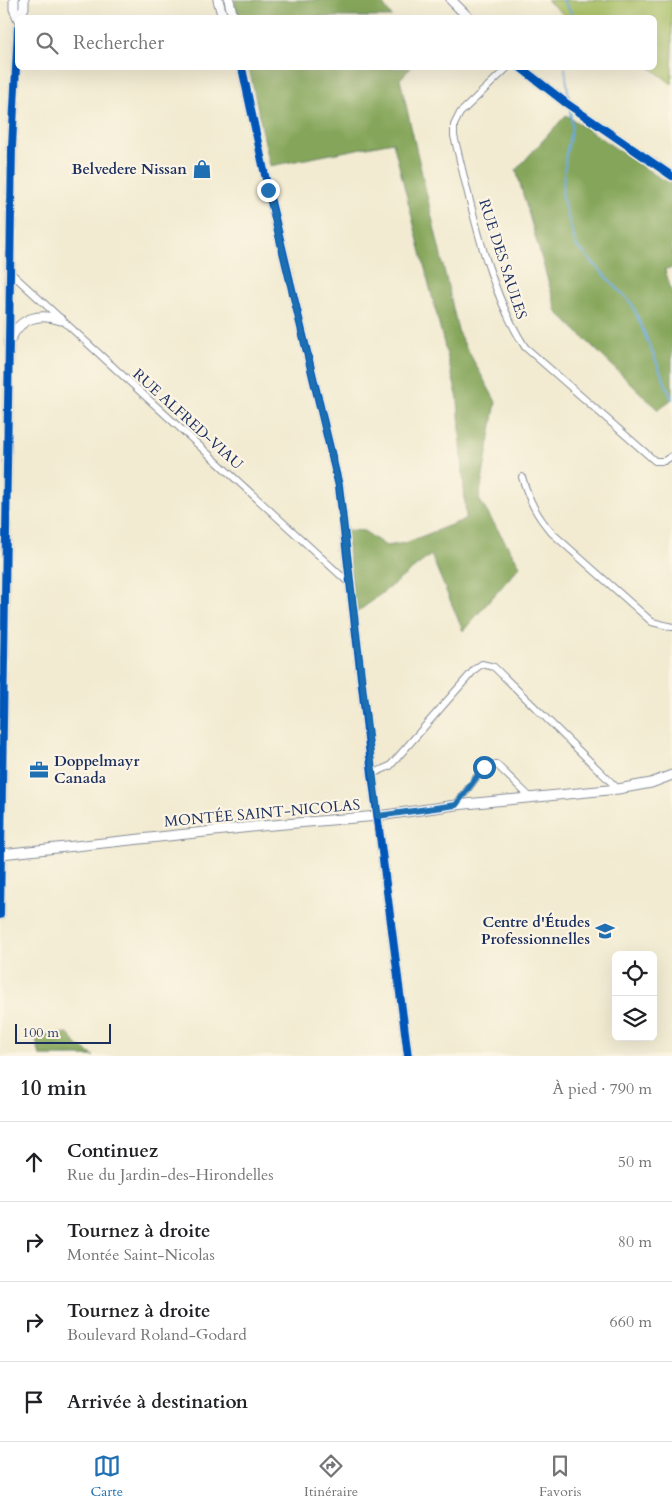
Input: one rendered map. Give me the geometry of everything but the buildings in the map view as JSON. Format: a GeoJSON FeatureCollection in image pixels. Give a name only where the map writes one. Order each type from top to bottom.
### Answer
{"type":"FeatureCollection","features":[{"type":"Feature","properties":{"kind":"street"},"geometry":{"type":"LineString","coordinates":[[14,0],[14,10],[17,15]]}},
{"type":"Feature","properties":{"kind":"street"},"geometry":{"type":"LineString","coordinates":[[19,15],[24,8],[24,0]]}},
{"type":"Feature","properties":{"kind":"street"},"geometry":{"type":"LineString","coordinates":[[218,0],[223,15]]}},
{"type":"Feature","properties":{"kind":"street"},"geometry":{"type":"LineString","coordinates":[[228,0],[232,15]]}},
{"type":"Feature","properties":{"kind":"street"},"geometry":{"type":"LineString","coordinates":[[451,0],[466,15]]}},
{"type":"Feature","properties":{"kind":"street"},"geometry":{"type":"LineString","coordinates":[[0,915],[12,147],[16,70]]}},
{"type":"Feature","properties":{"kind":"street"},"geometry":{"type":"LineString","coordinates":[[242,70],[268,190],[339,486],[372,774],[408,1056]]}},
{"type":"Feature","properties":{"kind":"street","name":"RUE DES SAULES"},"geometry":{"type":"LineString","coordinates":[[505,70],[460,114],[454,125],[454,136],[480,239],[511,325],[525,347],[655,461],[664,461],[672,456]]}},
{"type":"Feature","properties":{"kind":"street"},"geometry":{"type":"LineString","coordinates":[[524,70],[566,103],[672,176]]}},
{"type":"Feature","properties":{"kind":"street","name":"RUE ALFRED-VIAU"},"geometry":{"type":"LineString","coordinates":[[11,273],[349,583]]}},
{"type":"Feature","properties":{"kind":"street"},"geometry":{"type":"LineString","coordinates":[[10,341],[18,326],[26,320],[44,316],[61,320]]}},
{"type":"Feature","properties":{"kind":"street"},"geometry":{"type":"LineString","coordinates":[[522,477],[530,503],[539,518],[552,533],[652,622],[672,627]]}},
{"type":"Feature","properties":{"kind":"street"},"geometry":{"type":"LineString","coordinates":[[372,774],[390,766],[475,669],[482,664],[494,667],[618,788]]}},
{"type":"Feature","properties":{"kind":"street"},"geometry":{"type":"LineString","coordinates":[[456,805],[484,767],[496,764],[531,798]]}},
{"type":"Feature","properties":{"kind":"street","name":"MONTÉE SAINT-NICOLAS"},"geometry":{"type":"LineString","coordinates":[[1,854],[261,826],[378,816],[456,805],[618,788],[651,784],[672,774]]}},
{"type":"Feature","properties":{"kind":"green space"},"geometry":{"type":"Polygon","coordinates":[[[234,0],[380,0],[391,15],[238,15],[234,0]]]}},
{"type":"Feature","properties":{"kind":"green space"},"geometry":{"type":"Polygon","coordinates":[[[547,0],[672,0],[672,84],[654,70],[657,70],[657,15],[564,15],[547,0]]]}},
{"type":"Feature","properties":{"kind":"green space"},"geometry":{"type":"Polygon","coordinates":[[[249,70],[409,70],[400,79],[459,334],[496,402],[479,499],[520,566],[463,631],[431,555],[355,614],[346,530],[364,531],[386,546],[405,543],[466,519],[458,399],[393,142],[270,166],[249,70]]]}},
{"type":"Feature","properties":{"kind":"green space"},"geometry":{"type":"Polygon","coordinates":[[[566,115],[660,178],[672,184],[672,268],[665,269],[672,294],[672,399],[658,410],[557,312],[516,170],[566,115]]]}},
{"type":"Feature","properties":{"kind":"green space"},"geometry":{"type":"Polygon","coordinates":[[[68,1033],[77,1045],[94,1056],[40,1056],[35,1035],[68,1033]]]}},
{"type":"Feature","properties":{"kind":"waterway"},"geometry":{"type":"LineString","coordinates":[[563,0],[573,15]]}},
{"type":"Feature","properties":{"kind":"waterway"},"geometry":{"type":"LineString","coordinates":[[565,70],[569,100]]}},
{"type":"Feature","properties":{"kind":"waterway"},"geometry":{"type":"LineString","coordinates":[[570,110],[572,127],[566,154],[562,196],[576,245],[632,304],[672,399]]}},
{"type":"Feature","properties":{"kind":"cycle path"},"geometry":{"type":"LineString","coordinates":[[0,915],[12,147],[16,70]]}},
{"type":"Feature","properties":{"kind":"cycle path"},"geometry":{"type":"LineString","coordinates":[[242,70],[268,189],[339,486],[372,774],[408,1056]]}},
{"type":"Feature","properties":{"kind":"cycle path"},"geometry":{"type":"LineString","coordinates":[[524,70],[566,103],[672,176]]}},
{"type":"Feature","properties":{"kind":"place","name":"Belvedere Nissan"},"geometry":{"type":"Point","coordinates":[202,169]}},
{"type":"Feature","properties":{"kind":"place","name":"Doppelmayr Canada"},"geometry":{"type":"Point","coordinates":[39,770]}},
{"type":"Feature","properties":{"kind":"place","name":"Centre d'Études Professionnelles"},"geometry":{"type":"Point","coordinates":[605,931]}},
{"type":"Feature","properties":{"kind":"route"},"geometry":{"type":"LineString","coordinates":[[268,190],[339,486],[378,816],[456,805],[484,767]]}}]}
